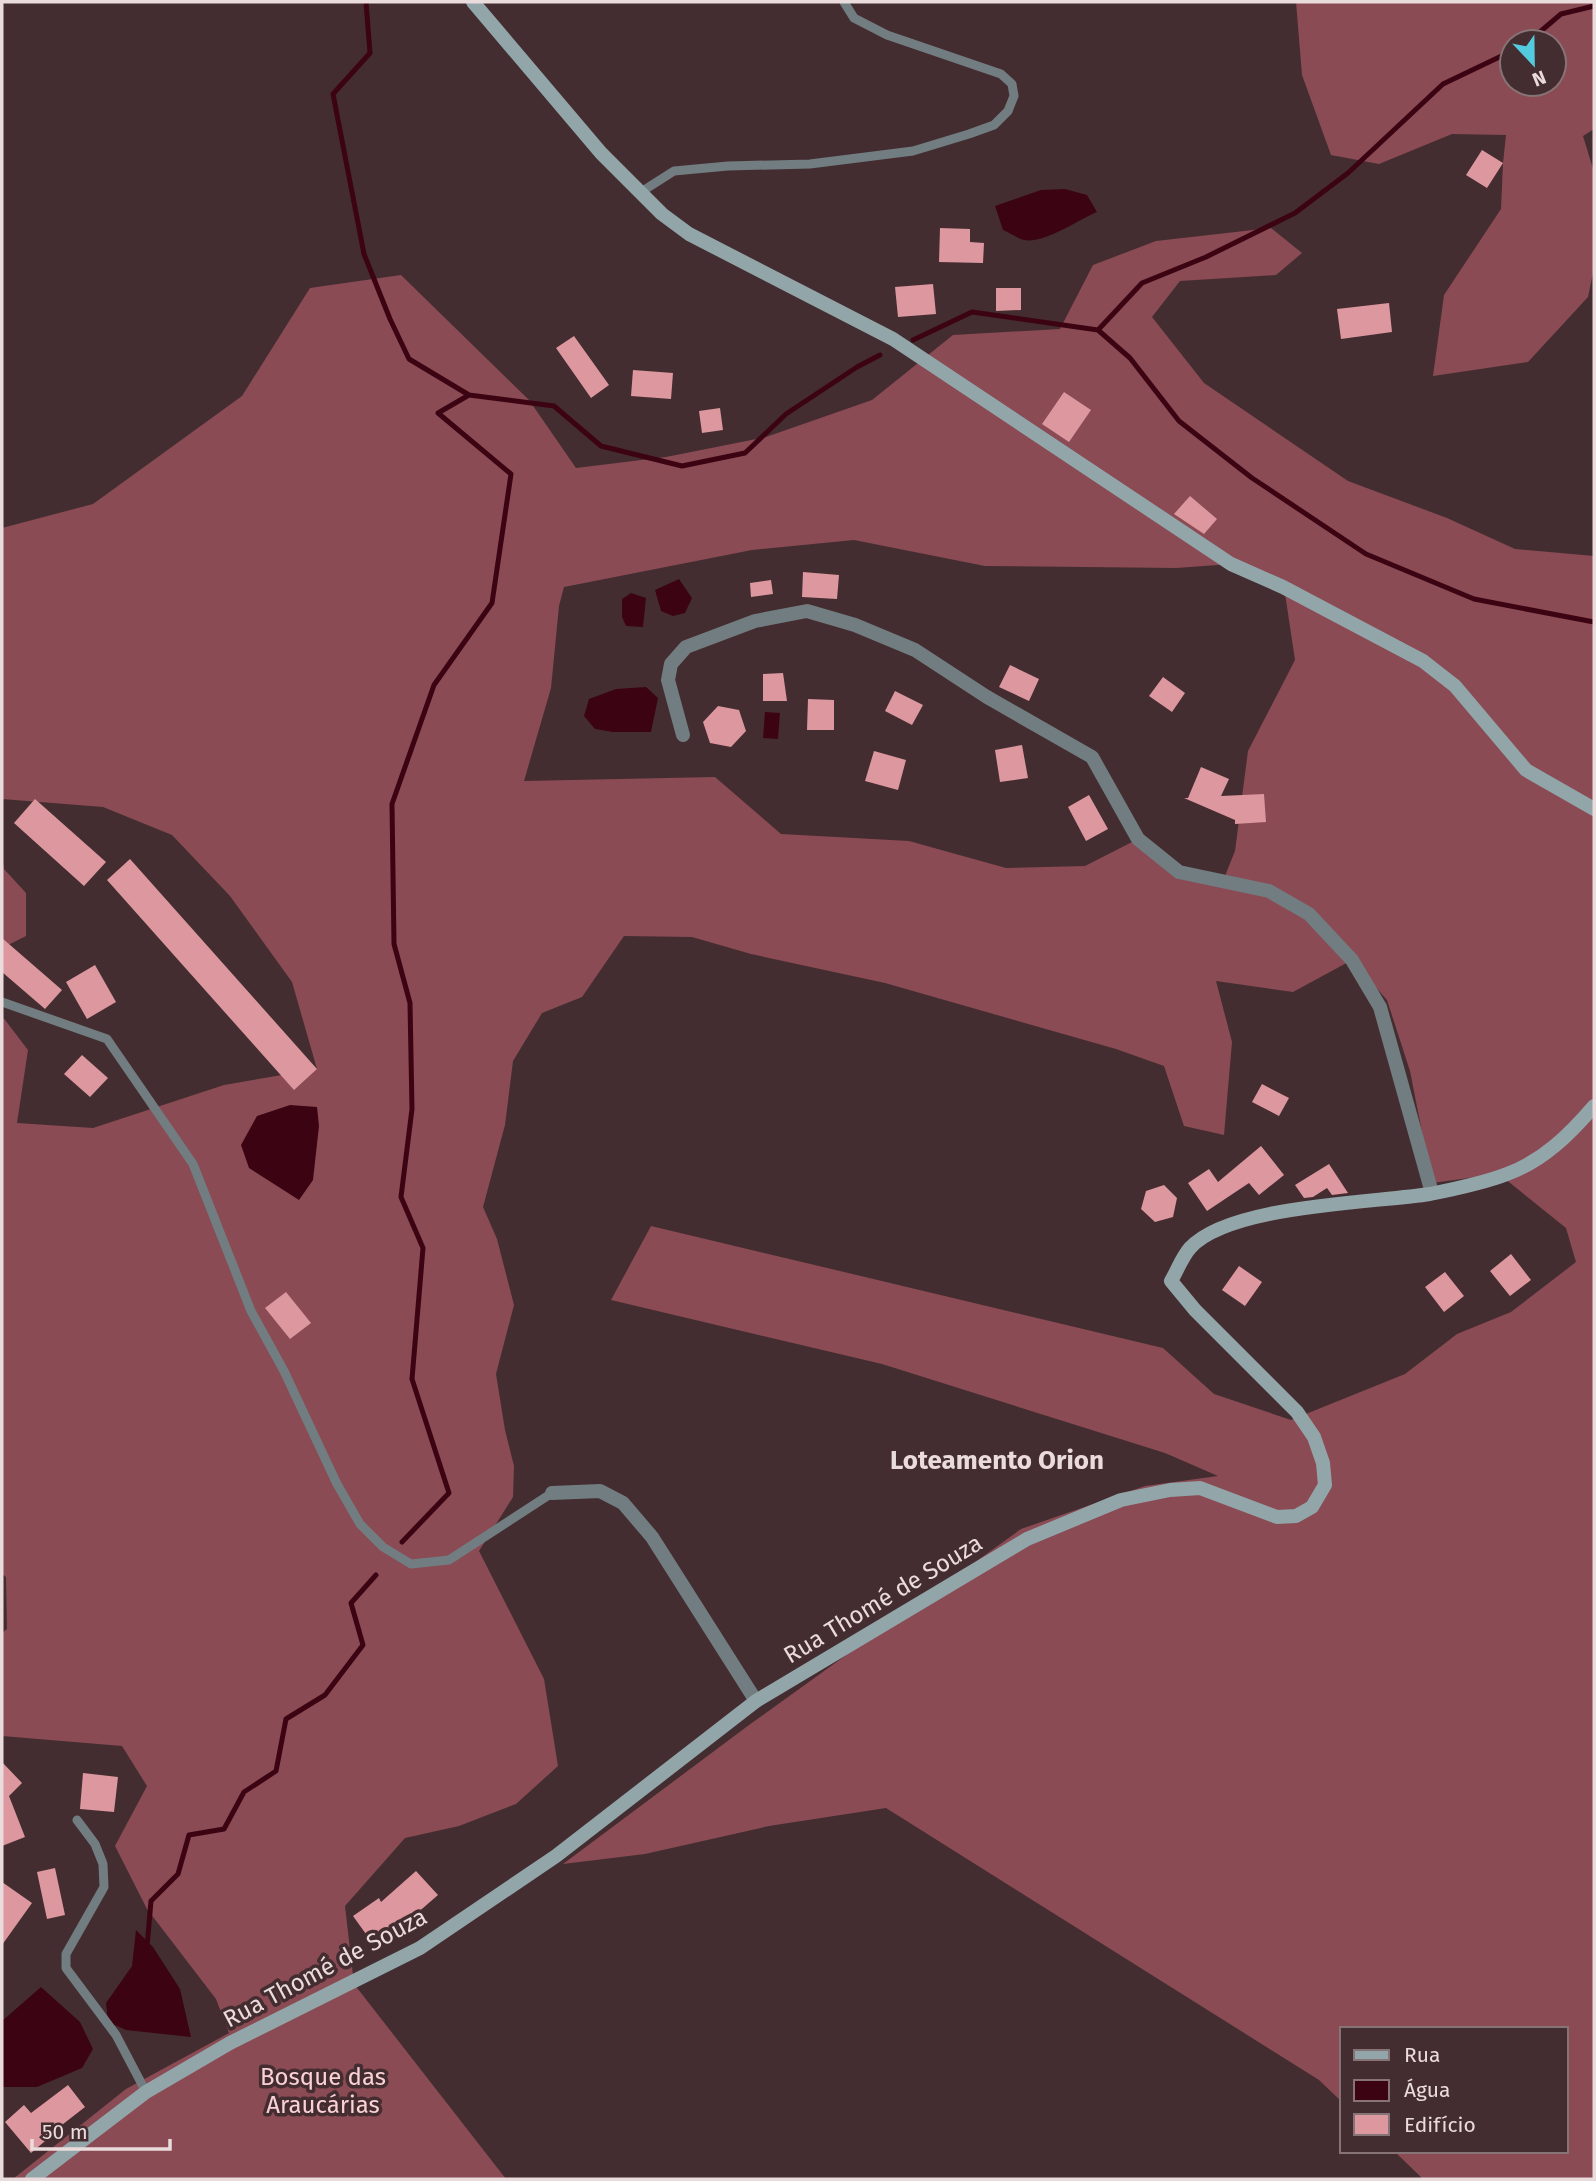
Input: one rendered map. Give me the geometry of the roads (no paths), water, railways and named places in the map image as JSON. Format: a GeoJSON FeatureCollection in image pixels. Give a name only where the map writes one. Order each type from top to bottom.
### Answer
{"type":"FeatureCollection","features":[{"type":"Feature","properties":{"kind":"street"},"geometry":{"type":"LineString","coordinates":[[473,2],[601,153],[662,214],[689,234],[892,338],[1231,564],[1283,587],[1423,661],[1455,686],[1526,770],[1594,809]]}},
{"type":"Feature","properties":{"kind":"street"},"geometry":{"type":"LineString","coordinates":[[683,735],[668,680],[671,664],[687,647],[755,621],[807,611],[855,625],[915,650],[987,697],[1092,757],[1138,839],[1179,872],[1269,891],[1309,914],[1352,960],[1380,1007],[1432,1193],[1508,1174],[1518,1169],[1569,1135],[1594,1106]]}},
{"type":"Feature","properties":{"kind":"street","name":"Rua Thomé de Souza"},"geometry":{"type":"LineString","coordinates":[[32,2179],[146,2092],[230,2043],[420,1948],[556,1856],[756,1701],[1027,1539],[1121,1500],[1170,1490],[1200,1488],[1277,1517],[1296,1516],[1312,1507],[1325,1486],[1323,1463],[1314,1437],[1297,1412],[1195,1310],[1171,1281],[1189,1248],[1216,1230],[1236,1223],[1257,1216],[1432,1193]]}},
{"type":"Feature","properties":{"kind":"street"},"geometry":{"type":"LineString","coordinates":[[552,1493],[600,1491],[624,1503],[652,1537],[756,1701]]}},
{"type":"Feature","properties":{"kind":"lane"},"geometry":{"type":"LineString","coordinates":[[641,192],[674,171],[728,166],[810,164],[913,151],[994,125],[1008,111],[1014,96],[1012,84],[1001,74],[887,35],[854,18],[844,2]]}},
{"type":"Feature","properties":{"kind":"lane"},"geometry":{"type":"LineString","coordinates":[[2,1002],[107,1039],[193,1164],[251,1311],[289,1382],[337,1484],[360,1524],[383,1547],[411,1564],[449,1560],[552,1493]]}},
{"type":"Feature","properties":{"kind":"lane"},"geometry":{"type":"LineString","coordinates":[[78,1820],[95,1844],[103,1864],[104,1888],[66,1954],[66,1968],[116,2035],[146,2092]]}},
{"type":"Feature","properties":{"kind":"water"},"geometry":{"type":"Polygon","coordinates":[[[1065,189],[1087,195],[1097,212],[1051,235],[1032,240],[1021,239],[1003,230],[995,206],[1041,190],[1065,189]]]}},
{"type":"Feature","properties":{"kind":"water"},"geometry":{"type":"Polygon","coordinates":[[[679,579],[692,598],[685,613],[673,616],[661,611],[655,590],[679,579]]]}},
{"type":"Feature","properties":{"kind":"water"},"geometry":{"type":"Polygon","coordinates":[[[631,593],[646,598],[643,627],[626,626],[622,617],[622,599],[631,593]]]}},
{"type":"Feature","properties":{"kind":"water"},"geometry":{"type":"Polygon","coordinates":[[[646,687],[658,698],[651,732],[595,729],[584,716],[589,699],[616,689],[646,687]]]}},
{"type":"Feature","properties":{"kind":"water"},"geometry":{"type":"Polygon","coordinates":[[[765,712],[780,713],[778,739],[763,738],[765,712]]]}},
{"type":"Feature","properties":{"kind":"water"},"geometry":{"type":"Polygon","coordinates":[[[290,1105],[317,1107],[319,1126],[313,1180],[299,1200],[249,1168],[241,1145],[257,1116],[290,1105]]]}},
{"type":"Feature","properties":{"kind":"water"},"geometry":{"type":"Polygon","coordinates":[[[136,1930],[153,1947],[180,1989],[191,2037],[126,2030],[108,2022],[106,2003],[132,1966],[136,1930]]]}},
{"type":"Feature","properties":{"kind":"water"},"geometry":{"type":"Polygon","coordinates":[[[41,1987],[80,2022],[93,2049],[82,2068],[37,2087],[2,2087],[2,2021],[41,1987]]]}},
{"type":"Feature","properties":{"kind":"waterway"},"geometry":{"type":"LineString","coordinates":[[366,2],[370,53],[333,94],[364,254],[409,359],[469,395],[554,406],[601,446],[682,466],[745,453],[786,414],[880,355]]}},
{"type":"Feature","properties":{"kind":"waterway"},"geometry":{"type":"LineString","coordinates":[[1544,28],[1561,14],[1594,6]]}},
{"type":"Feature","properties":{"kind":"waterway"},"geometry":{"type":"LineString","coordinates":[[1098,330],[1142,283],[1206,257],[1295,213],[1348,173],[1443,84],[1498,58]]}},
{"type":"Feature","properties":{"kind":"waterway"},"geometry":{"type":"LineString","coordinates":[[913,340],[972,312],[1098,330],[1130,358],[1179,421],[1252,478],[1366,554],[1474,599],[1594,622]]}},
{"type":"Feature","properties":{"kind":"waterway"},"geometry":{"type":"LineString","coordinates":[[402,1542],[449,1493],[412,1379],[423,1248],[401,1197],[412,1109],[410,1003],[394,944],[392,804],[434,685],[492,603],[511,474],[438,413],[469,395]]}},
{"type":"Feature","properties":{"kind":"waterway"},"geometry":{"type":"LineString","coordinates":[[147,1947],[151,1901],[178,1874],[189,1835],[224,1829],[244,1792],[276,1771],[286,1719],[325,1695],[363,1645],[351,1603],[376,1575]]}},
{"type":"Feature","properties":{"kind":"district","name":"Loteamento Orion"},"geometry":{"type":"Point","coordinates":[997,1460]}},
{"type":"Feature","properties":{"kind":"park label","name":"Bosque das Araucárias"},"geometry":{"type":"Point","coordinates":[323,2091]}}]}
